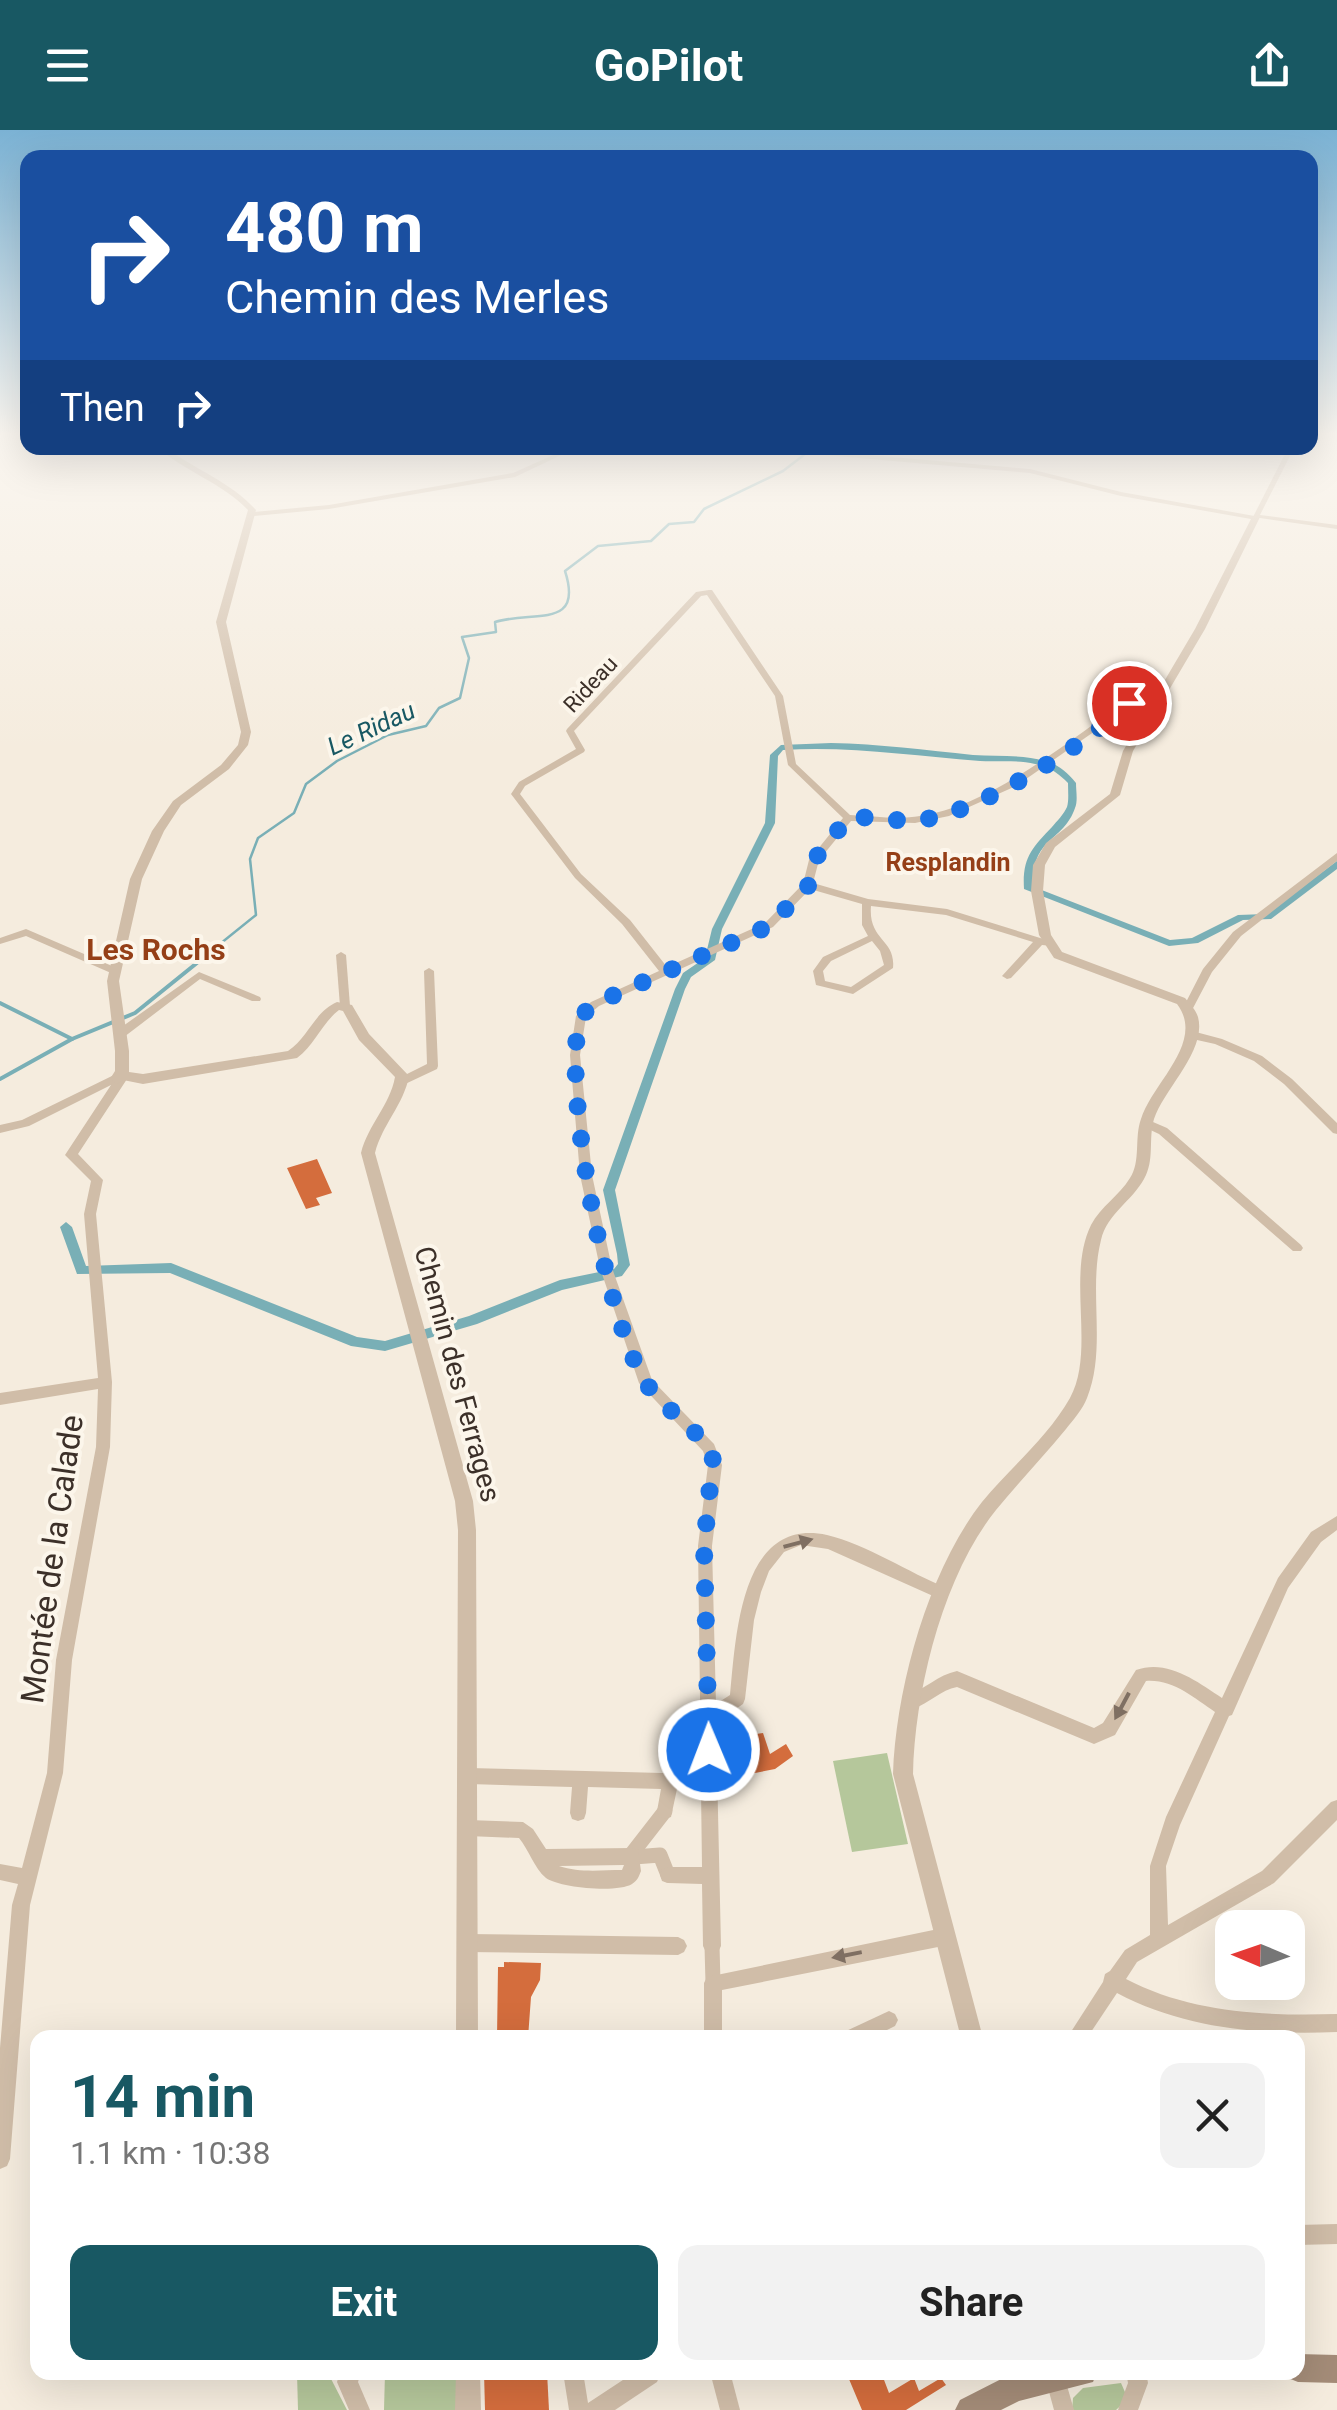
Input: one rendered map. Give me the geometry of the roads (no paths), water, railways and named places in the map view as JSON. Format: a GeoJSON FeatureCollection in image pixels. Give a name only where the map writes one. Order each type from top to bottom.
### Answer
{"type":"FeatureCollection","features":[{"type":"Feature","properties":{"kind":"main road"},"geometry":{"type":"LineString","coordinates":[[1305,2363],[1337,2369]]}},
{"type":"Feature","properties":{"kind":"main road"},"geometry":{"type":"LineString","coordinates":[[970,2410],[1014,2380]]}},
{"type":"Feature","properties":{"kind":"street"},"geometry":{"type":"LineString","coordinates":[[121,1076],[115,970],[136,879],[158,831],[177,803],[225,767],[243,745],[246,732],[221,622],[245,537]]}},
{"type":"Feature","properties":{"kind":"street"},"geometry":{"type":"LineString","coordinates":[[1043,943],[1038,895],[1044,853],[1115,795],[1128,751],[1200,628],[1246,537]]}},
{"type":"Feature","properties":{"kind":"street","name":"Rideau"},"geometry":{"type":"LineString","coordinates":[[665,971],[626,922],[551,843],[520,804],[516,791],[580,750],[570,731],[701,593],[714,596],[782,700],[789,747],[799,774],[848,818]]}},
{"type":"Feature","properties":{"kind":"street"},"geometry":{"type":"LineString","coordinates":[[713,2030],[704,1546],[713,1456],[646,1383],[610,1284],[584,1158],[577,1027],[588,1008],[769,926],[808,886],[814,860],[848,818],[932,818],[1005,789],[1129,703],[1137,704],[1134,718],[1144,725]]}},
{"type":"Feature","properties":{"kind":"street"},"geometry":{"type":"LineString","coordinates":[[970,2030],[902,1774],[901,1752],[942,1593],[966,1538],[1078,1398],[1086,1373],[1092,1243],[1105,1212],[1139,1176],[1146,1130],[1192,1035],[1188,1008],[1214,962],[1257,917],[1337,856]]}},
{"type":"Feature","properties":{"kind":"street"},"geometry":{"type":"LineString","coordinates":[[808,886],[867,902],[947,912],[1043,943],[1070,963],[1168,994],[1188,1008]]}},
{"type":"Feature","properties":{"kind":"street"},"geometry":{"type":"LineString","coordinates":[[867,902],[864,916],[870,938],[889,955],[887,969],[853,991],[836,990],[820,983],[818,971],[824,961],[870,938]]}},
{"type":"Feature","properties":{"kind":"street"},"geometry":{"type":"LineString","coordinates":[[0,941],[26,932],[115,970]]}},
{"type":"Feature","properties":{"kind":"street"},"geometry":{"type":"LineString","coordinates":[[1006,976],[1043,943]]}},
{"type":"Feature","properties":{"kind":"street"},"geometry":{"type":"LineString","coordinates":[[341,955],[345,1006],[364,1037],[393,1062],[403,1081],[433,1066],[429,971]]}},
{"type":"Feature","properties":{"kind":"street"},"geometry":{"type":"LineString","coordinates":[[119,1026],[199,976],[256,998]]}},
{"type":"Feature","properties":{"kind":"street"},"geometry":{"type":"LineString","coordinates":[[0,1129],[25,1123],[121,1076],[143,1079],[292,1055],[312,1040],[329,1010],[345,1006]]}},
{"type":"Feature","properties":{"kind":"street"},"geometry":{"type":"LineString","coordinates":[[1192,1035],[1233,1044],[1262,1058],[1337,1130]]}},
{"type":"Feature","properties":{"kind":"street","name":"Montée de la Calade"},"geometry":{"type":"LineString","coordinates":[[0,2158],[10,2077],[16,1949],[27,1877],[56,1774],[64,1660],[104,1446],[105,1382],[90,1214],[97,1180],[72,1158],[72,1150],[121,1076]]}},
{"type":"Feature","properties":{"kind":"street","name":"Chemin des Ferrages"},"geometry":{"type":"LineString","coordinates":[[403,1081],[376,1126],[368,1153],[464,1502],[468,1530],[467,2030]]}},
{"type":"Feature","properties":{"kind":"street"},"geometry":{"type":"LineString","coordinates":[[1146,1130],[1169,1145],[1236,1204]]}},
{"type":"Feature","properties":{"kind":"street"},"geometry":{"type":"LineString","coordinates":[[1146,1130],[1163,1131],[1297,1248]]}},
{"type":"Feature","properties":{"kind":"street","name":"Montée de la Calade"},"geometry":{"type":"LineString","coordinates":[[0,1399],[105,1382]]}},
{"type":"Feature","properties":{"kind":"street"},"geometry":{"type":"LineString","coordinates":[[1160,1938],[1158,1882],[1164,1842],[1283,1582],[1316,1537],[1337,1522]]}},
{"type":"Feature","properties":{"kind":"street"},"geometry":{"type":"LineString","coordinates":[[708,1718],[737,1699],[747,1617],[757,1578],[770,1558],[786,1544],[804,1539],[826,1541],[942,1593]]}},
{"type":"Feature","properties":{"kind":"street"},"geometry":{"type":"LineString","coordinates":[[913,1701],[926,1698],[946,1680],[958,1679],[1094,1736],[1112,1725],[1141,1675],[1154,1672],[1226,1710]]}},
{"type":"Feature","properties":{"kind":"street"},"geometry":{"type":"LineString","coordinates":[[469,1776],[710,1782]]}},
{"type":"Feature","properties":{"kind":"street"},"geometry":{"type":"LineString","coordinates":[[578,1813],[581,1778]]}},
{"type":"Feature","properties":{"kind":"street"},"geometry":{"type":"LineString","coordinates":[[468,1828],[522,1830],[558,1875],[629,1878],[632,1856],[665,1811],[670,1781]]}},
{"type":"Feature","properties":{"kind":"street"},"geometry":{"type":"LineString","coordinates":[[1081,2030],[1111,1980],[1131,1956],[1217,1910],[1268,1876],[1337,1808]]}},
{"type":"Feature","properties":{"kind":"street"},"geometry":{"type":"LineString","coordinates":[[542,1858],[660,1855],[668,1875],[711,1876]]}},
{"type":"Feature","properties":{"kind":"street"},"geometry":{"type":"LineString","coordinates":[[596,1878],[597,1858]]}},
{"type":"Feature","properties":{"kind":"street"},"geometry":{"type":"LineString","coordinates":[[0,1872],[27,1877]]}},
{"type":"Feature","properties":{"kind":"street"},"geometry":{"type":"LineString","coordinates":[[714,1983],[943,1937]]}},
{"type":"Feature","properties":{"kind":"street"},"geometry":{"type":"LineString","coordinates":[[468,1943],[682,1946]]}},
{"type":"Feature","properties":{"kind":"street"},"geometry":{"type":"LineString","coordinates":[[1111,1980],[1195,2012],[1270,2025],[1337,2023]]}},
{"type":"Feature","properties":{"kind":"street"},"geometry":{"type":"LineString","coordinates":[[867,2030],[889,2020]]}},
{"type":"Feature","properties":{"kind":"street"},"geometry":{"type":"LineString","coordinates":[[1305,2235],[1337,2234]]}},
{"type":"Feature","properties":{"kind":"street"},"geometry":{"type":"LineString","coordinates":[[348,2380],[360,2410]]}},
{"type":"Feature","properties":{"kind":"street"},"geometry":{"type":"LineString","coordinates":[[468,2380],[468,2410]]}},
{"type":"Feature","properties":{"kind":"street"},"geometry":{"type":"LineString","coordinates":[[574,2380],[579,2410]]}},
{"type":"Feature","properties":{"kind":"street"},"geometry":{"type":"LineString","coordinates":[[596,2410],[642,2380]]}},
{"type":"Feature","properties":{"kind":"street"},"geometry":{"type":"LineString","coordinates":[[722,2380],[730,2410]]}},
{"type":"Feature","properties":{"kind":"street"},"geometry":{"type":"LineString","coordinates":[[1064,2410],[1068,2380]]}},
{"type":"Feature","properties":{"kind":"street"},"geometry":{"type":"LineString","coordinates":[[1128,2410],[1137,2380]]}},
{"type":"Feature","properties":{"kind":"waterway","name":"Le Ridau"},"geometry":{"type":"LineString","coordinates":[[205,956],[256,915],[250,859],[258,838],[294,813],[306,784],[337,761],[388,735],[426,726],[439,708],[460,698],[469,658],[462,637],[496,632],[495,622],[561,610],[569,590],[565,571],[598,546],[655,537]]}},
{"type":"Feature","properties":{"kind":"waterway"},"geometry":{"type":"LineString","coordinates":[[66,1227],[81,1271],[171,1268],[356,1342],[385,1346],[472,1320],[560,1285],[618,1273],[624,1265],[623,1254],[609,1190],[680,989],[687,975],[710,960],[717,929],[770,823],[774,755],[781,748],[879,748],[1029,760],[1053,766],[1072,783],[1072,806],[1035,851],[1030,861],[1029,889],[1169,943],[1194,941],[1241,917],[1268,917],[1337,864]]}},
{"type":"Feature","properties":{"kind":"waterway","name":"Le Ridau"},"geometry":{"type":"LineString","coordinates":[[72,1039],[135,1013],[208,954]]}},
{"type":"Feature","properties":{"kind":"waterway"},"geometry":{"type":"LineString","coordinates":[[0,1003],[72,1039]]}},
{"type":"Feature","properties":{"kind":"waterway","name":"Le Ridau"},"geometry":{"type":"LineString","coordinates":[[0,1079],[72,1039]]}},
{"type":"Feature","properties":{"kind":"district","name":"Resplandin"},"geometry":{"type":"Point","coordinates":[948,862]}},
{"type":"Feature","properties":{"kind":"district","name":"Les Rochs"},"geometry":{"type":"Point","coordinates":[156,950]}}]}
